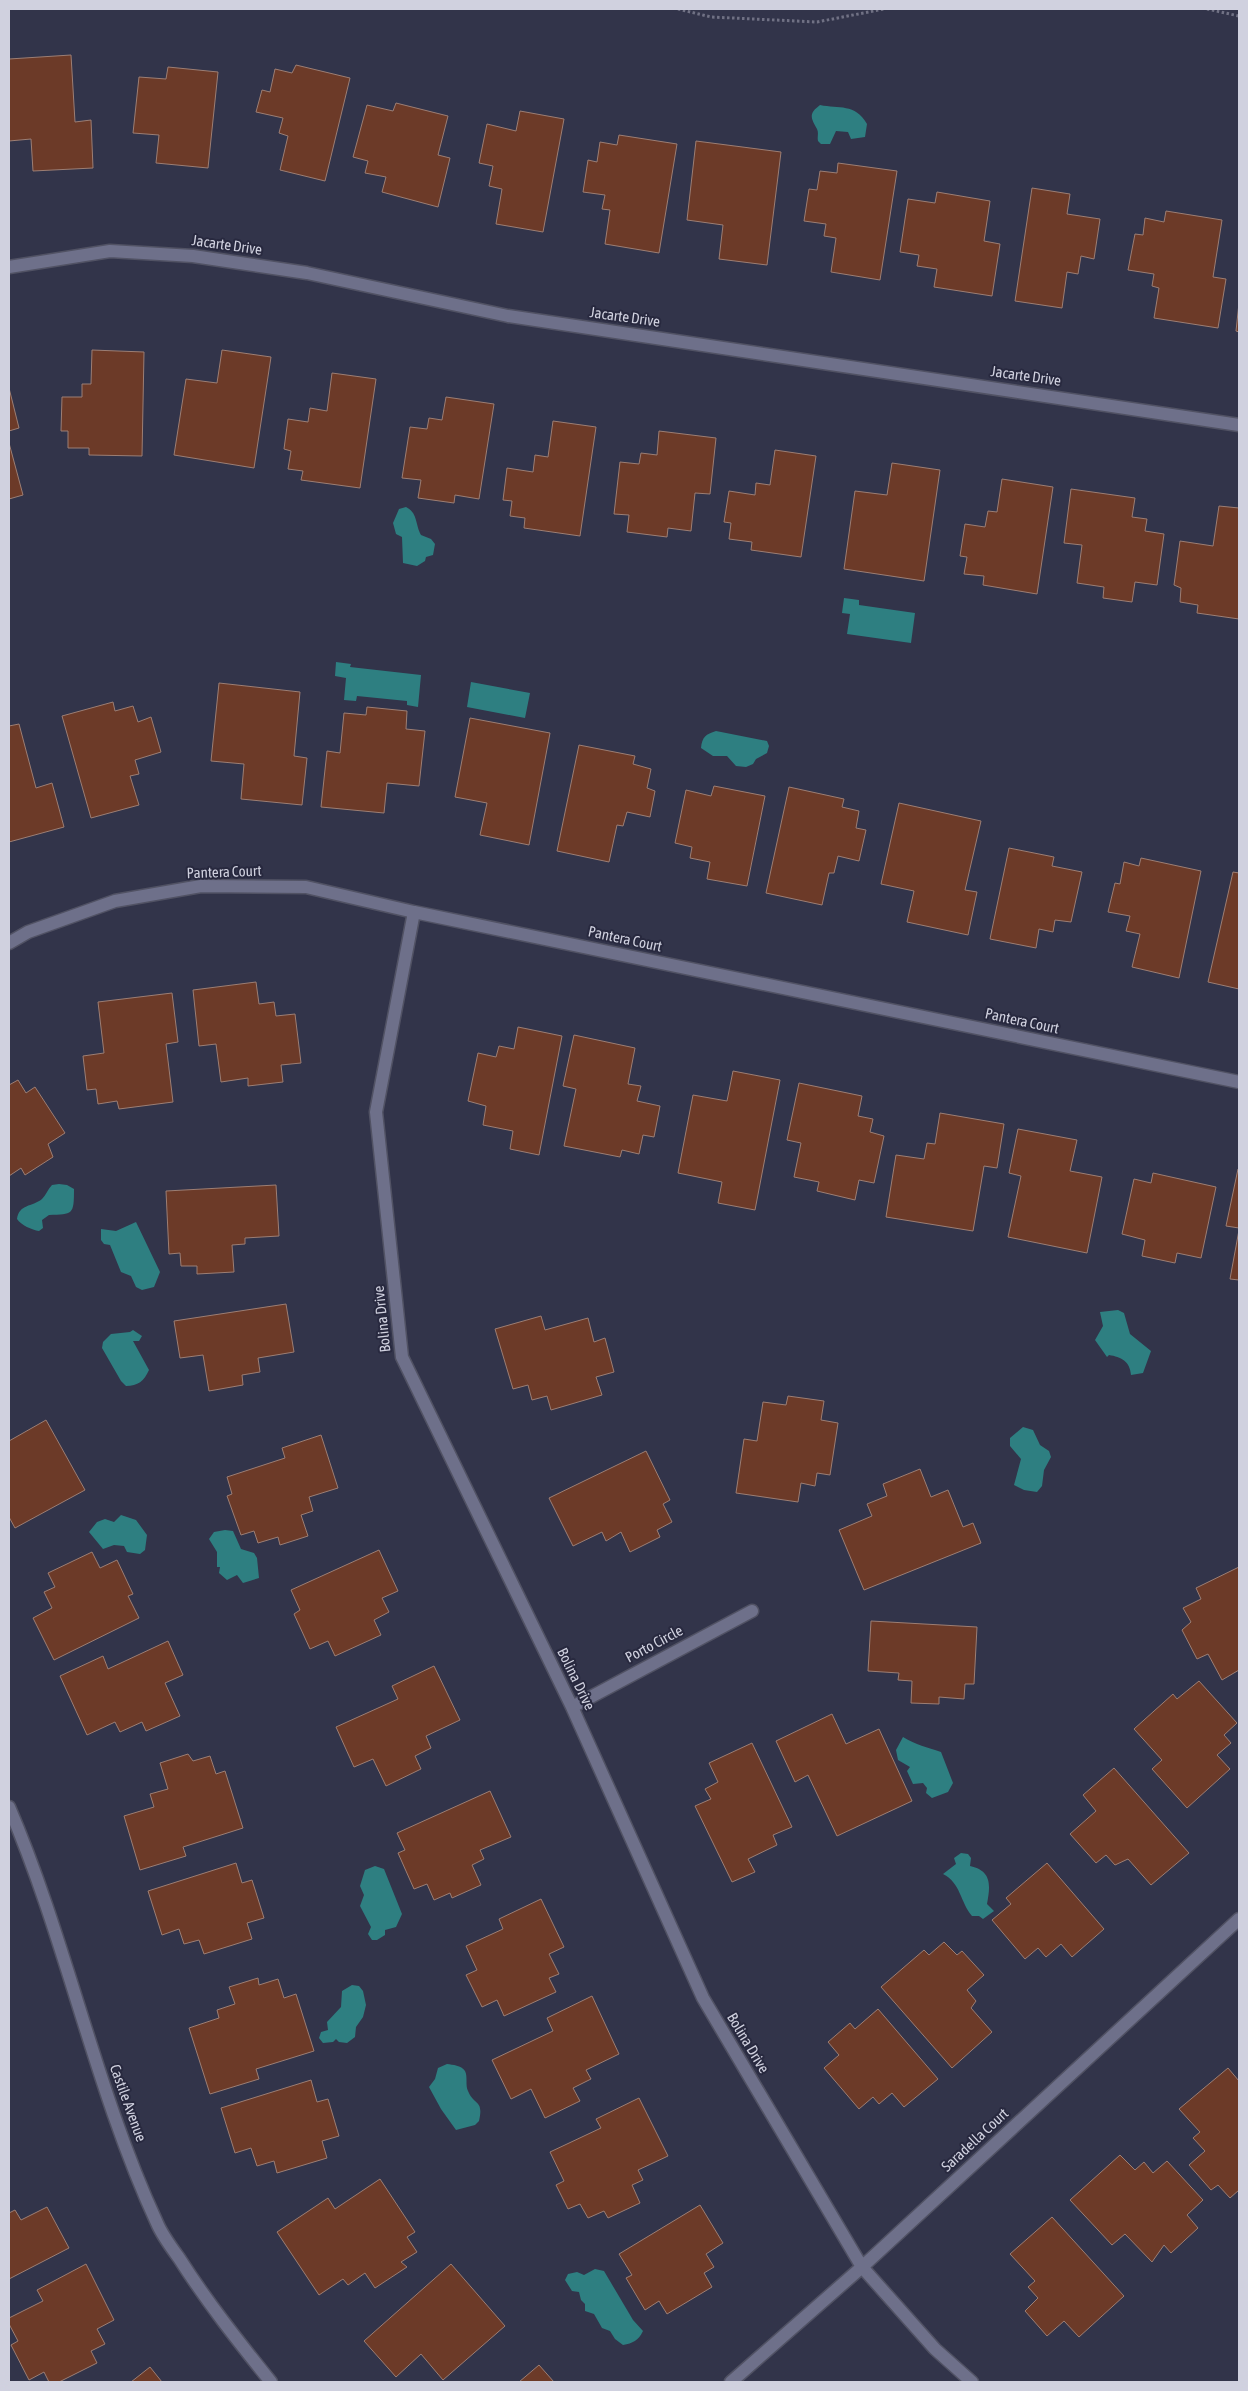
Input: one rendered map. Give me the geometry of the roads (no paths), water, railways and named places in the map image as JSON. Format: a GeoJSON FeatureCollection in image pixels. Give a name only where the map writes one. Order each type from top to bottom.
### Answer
{"type":"FeatureCollection","features":[{"type":"Feature","properties":{"kind":"street","name":"Jacarte Drive"},"geometry":{"type":"LineString","coordinates":[[9,267],[110,251],[193,256],[307,273],[508,316],[1239,425]]}},
{"type":"Feature","properties":{"kind":"street","name":"Pantera Court"},"geometry":{"type":"LineString","coordinates":[[9,943],[28,932],[115,901],[201,886],[306,887],[414,912],[1239,1082]]}},
{"type":"Feature","properties":{"kind":"street","name":"Bolina Drive"},"geometry":{"type":"LineString","coordinates":[[414,912],[376,1112],[402,1357],[572,1707],[703,1998],[862,2266],[935,2349],[972,2382]]}},
{"type":"Feature","properties":{"kind":"street","name":"Porto Circle"},"geometry":{"type":"LineString","coordinates":[[572,1707],[752,1611]]}},
{"type":"Feature","properties":{"kind":"street","name":"Castile Avenue"},"geometry":{"type":"LineString","coordinates":[[9,1807],[26,1846],[62,1950],[108,2101],[157,2224],[206,2302],[271,2382]]}},
{"type":"Feature","properties":{"kind":"street","name":"Saradella Court"},"geometry":{"type":"LineString","coordinates":[[731,2382],[862,2266],[1239,1919]]}}]}
